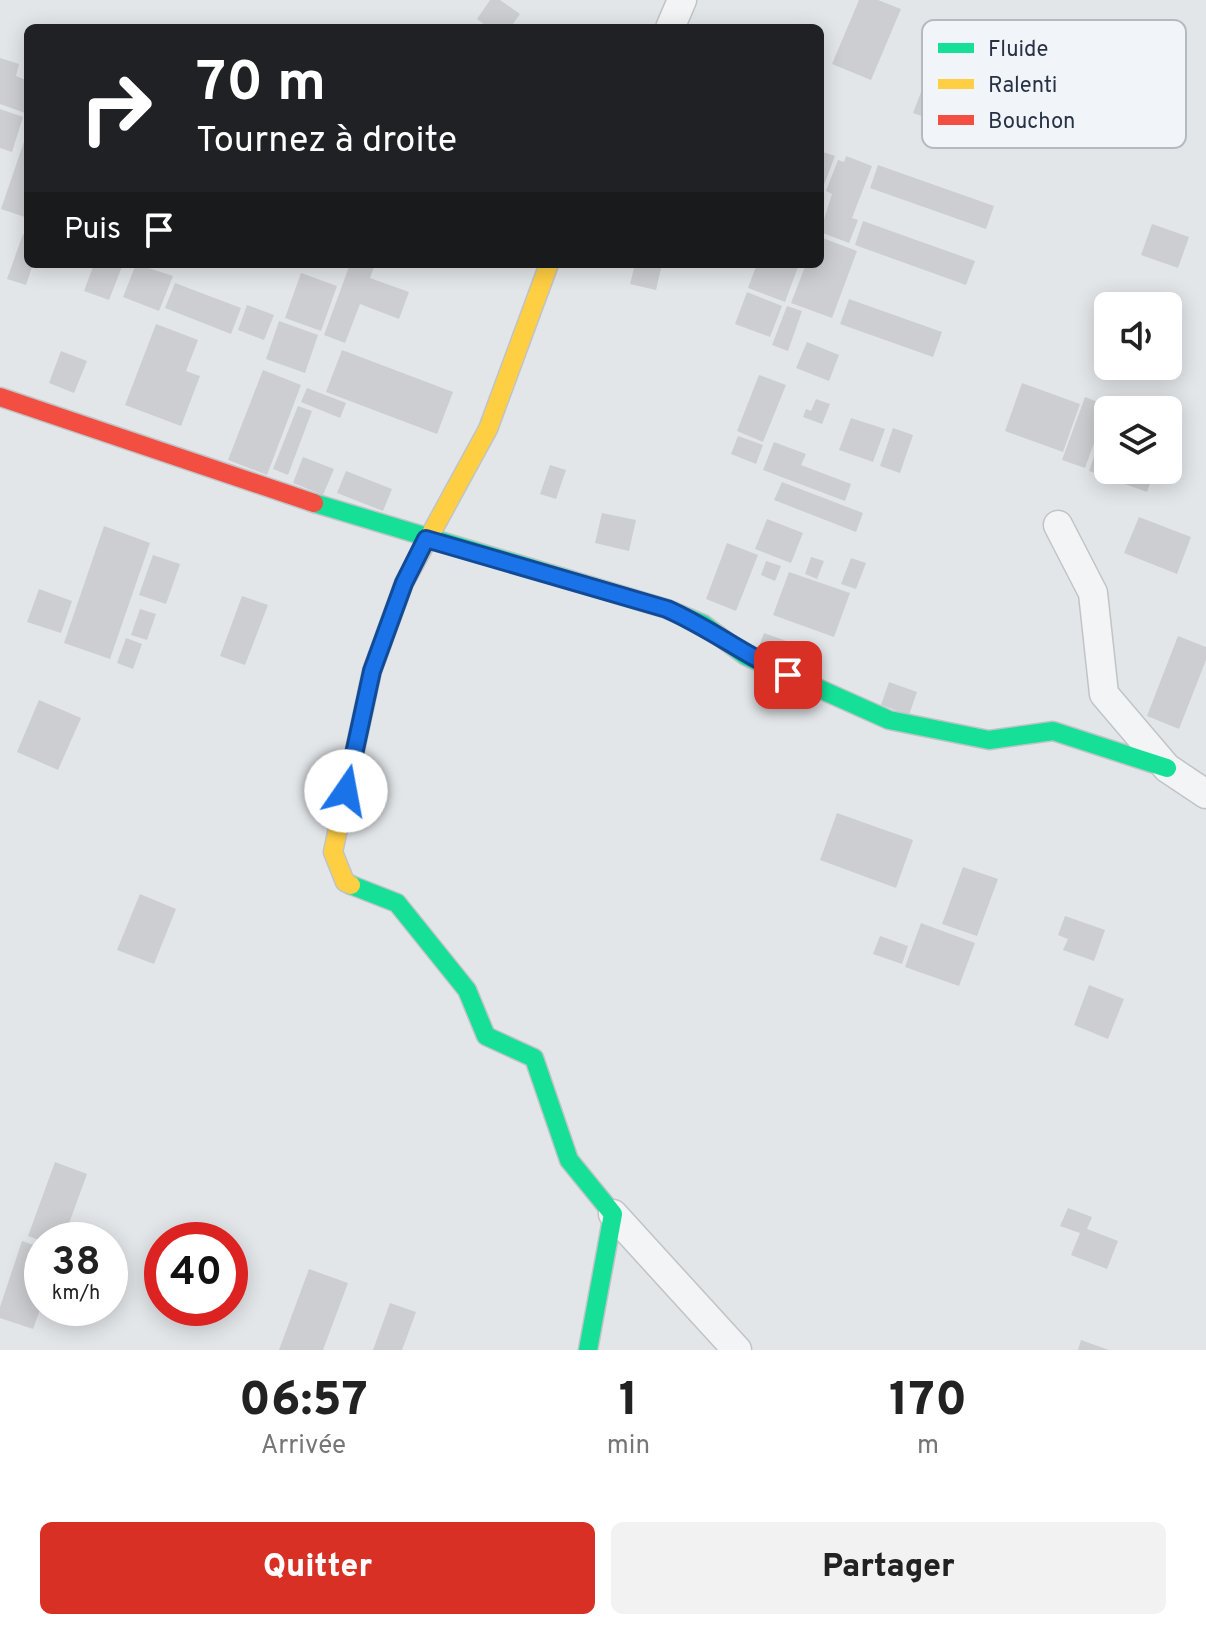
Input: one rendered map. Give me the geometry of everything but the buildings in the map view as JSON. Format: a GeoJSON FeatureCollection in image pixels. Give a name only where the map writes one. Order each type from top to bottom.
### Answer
{"type":"FeatureCollection","features":[{"type":"Feature","properties":{"kind":"street"},"geometry":{"type":"LineString","coordinates":[[672,24],[682,0]]}},
{"type":"Feature","properties":{"kind":"street"},"geometry":{"type":"LineString","coordinates":[[548,268],[488,429],[404,583],[372,671],[333,852],[345,882],[397,903],[467,990],[486,1036],[534,1058],[569,1160],[613,1214],[737,1350]]}},
{"type":"Feature","properties":{"kind":"street"},"geometry":{"type":"LineString","coordinates":[[0,397],[426,539],[667,609],[703,624],[746,656],[889,720],[989,740],[1053,731],[1167,768],[1206,794]]}},
{"type":"Feature","properties":{"kind":"street"},"geometry":{"type":"LineString","coordinates":[[1058,525],[1093,593],[1104,694],[1167,768]]}},
{"type":"Feature","properties":{"kind":"street"},"geometry":{"type":"LineString","coordinates":[[588,1350],[613,1214]]}},
{"type":"Feature","properties":{"kind":"traffic: fast"},"geometry":{"type":"LineString","coordinates":[[314,503],[667,609],[703,624],[746,656],[889,720],[989,740],[1053,731],[1167,768]]}},
{"type":"Feature","properties":{"kind":"traffic: fast"},"geometry":{"type":"LineString","coordinates":[[351,885],[397,903],[467,990],[486,1036],[534,1058],[569,1160],[613,1214],[588,1350]]}},
{"type":"Feature","properties":{"kind":"traffic: slow"},"geometry":{"type":"LineString","coordinates":[[351,885],[345,882],[333,852],[372,671],[404,583],[488,429],[548,268]]}},
{"type":"Feature","properties":{"kind":"traffic: jam"},"geometry":{"type":"LineString","coordinates":[[0,397],[314,503]]}},
{"type":"Feature","properties":{"kind":"route"},"geometry":{"type":"LineString","coordinates":[[346,791],[372,671],[404,583],[426,539],[667,609],[703,624],[746,656],[788,675]]}}]}
